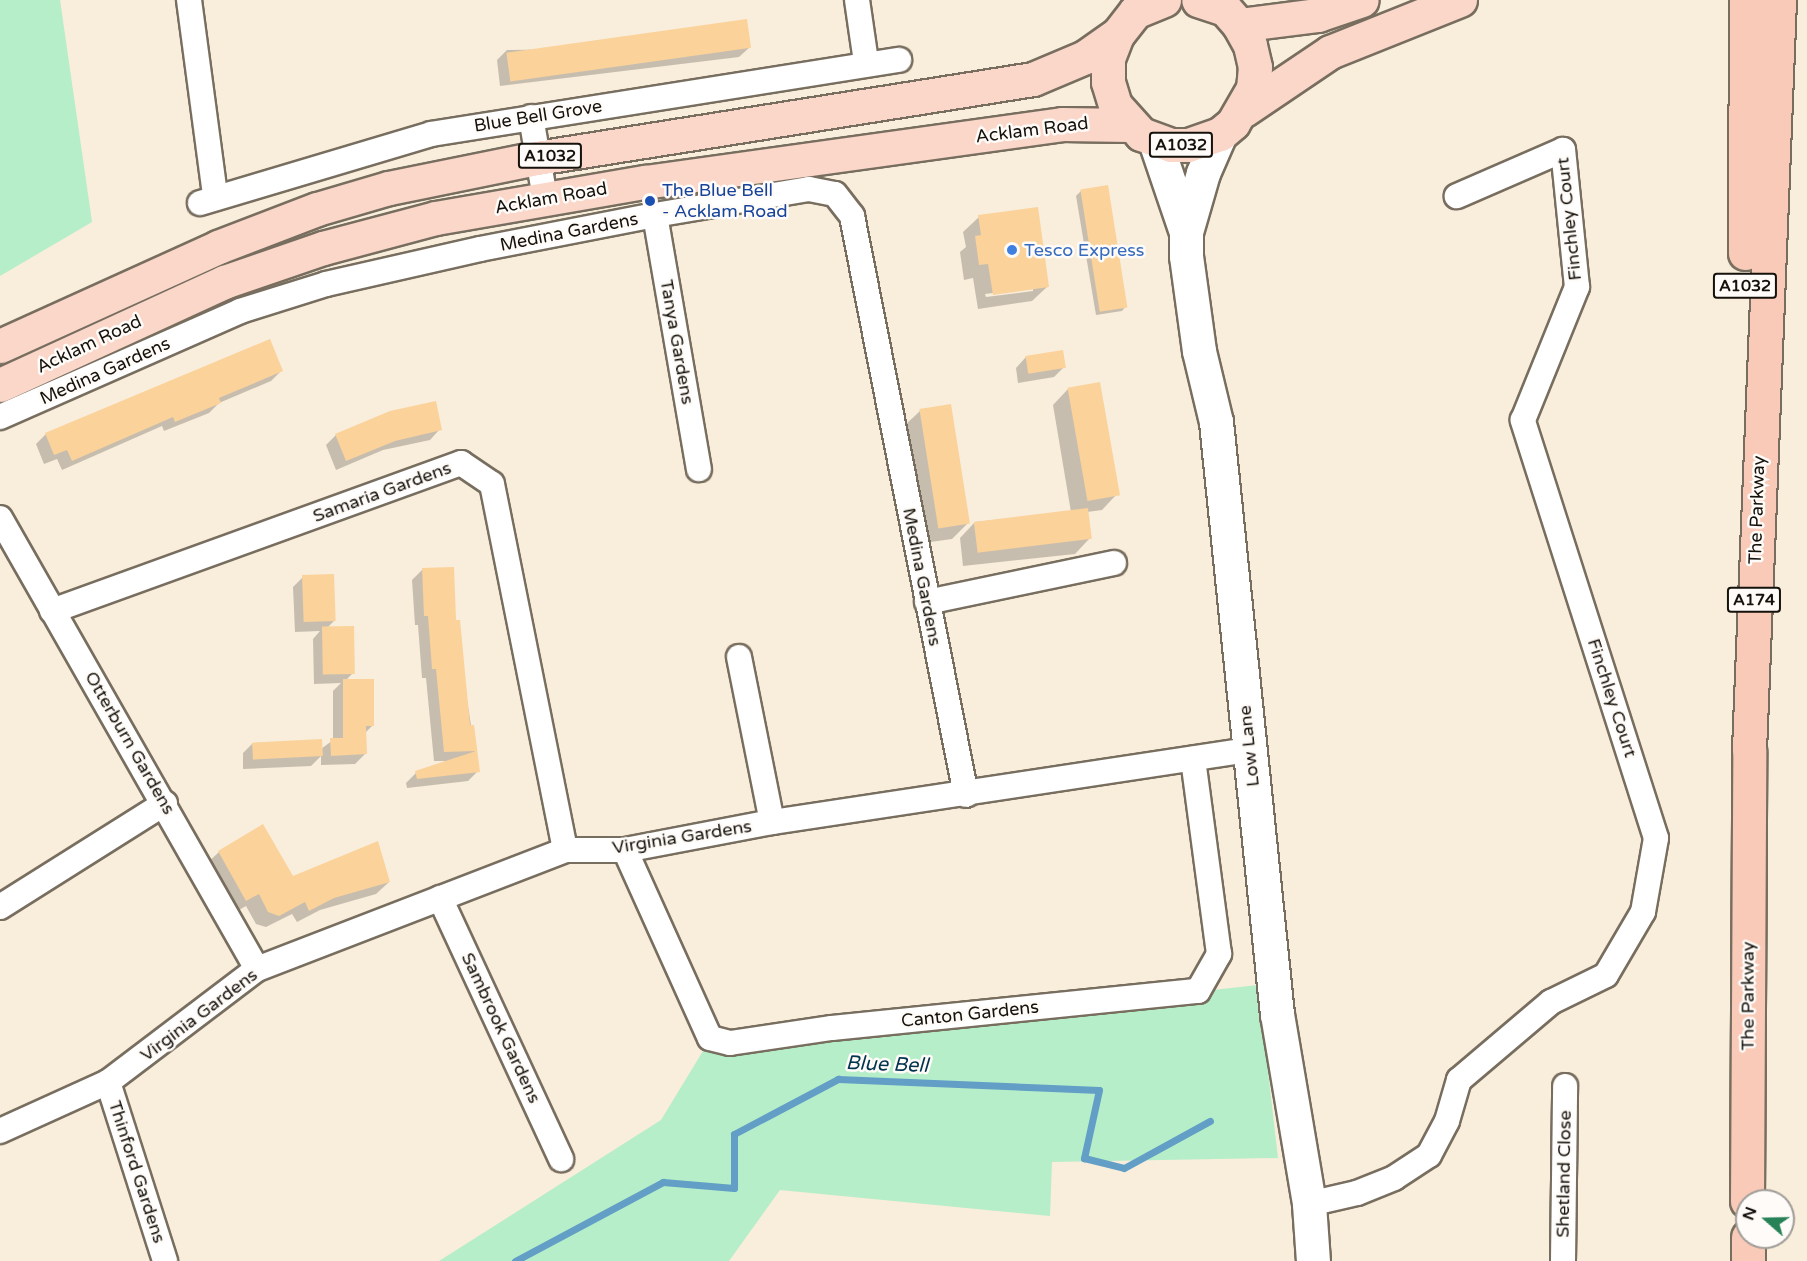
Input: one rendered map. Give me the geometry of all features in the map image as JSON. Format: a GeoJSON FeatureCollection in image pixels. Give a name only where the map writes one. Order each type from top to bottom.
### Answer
{"type":"FeatureCollection","features":[{"type":"Feature","properties":{"kind":"highway","name":"A1032"},"geometry":{"type":"LineString","coordinates":[[1746,0],[1745,270],[1754,573]]}},
{"type":"Feature","properties":{"kind":"highway","name":"The Parkway"},"geometry":{"type":"LineString","coordinates":[[1747,1189],[1754,573],[1779,0]]}},
{"type":"Feature","properties":{"kind":"main road","name":"A1032"},"geometry":{"type":"LineString","coordinates":[[1220,9],[1318,15],[1362,0]]}},
{"type":"Feature","properties":{"kind":"main road","name":"A1032"},"geometry":{"type":"LineString","coordinates":[[1139,12],[1108,58],[1108,82],[1115,105],[1142,133],[1188,145],[1220,134],[1244,110],[1330,52],[1460,0]]}},
{"type":"Feature","properties":{"kind":"main road","name":"A1032"},"geometry":{"type":"LineString","coordinates":[[1220,9],[1250,45],[1255,67],[1252,89],[1244,110]]}},
{"type":"Feature","properties":{"kind":"main road","name":"Acklam Road"},"geometry":{"type":"LineString","coordinates":[[0,346],[218,247],[317,209],[440,175],[1033,79],[1085,57],[1139,12]]}},
{"type":"Feature","properties":{"kind":"main road","name":"Acklam Road"},"geometry":{"type":"LineString","coordinates":[[0,385],[224,282],[312,252],[436,218],[545,198],[1062,124],[1142,133]]}},
{"type":"Feature","properties":{"kind":"main road","name":"Low Lane"},"geometry":{"type":"LineString","coordinates":[[1142,133],[1186,232],[1199,351],[1218,444],[1277,1014],[1309,1204],[1313,1261]]}},
{"type":"Feature","properties":{"kind":"main road","name":"Low Lane"},"geometry":{"type":"LineString","coordinates":[[1186,232],[1203,173],[1220,134]]}},
{"type":"Feature","properties":{"kind":"street","name":"Blue Bell Grove"},"geometry":{"type":"LineString","coordinates":[[189,0],[207,200],[431,134],[866,62],[898,60]]}},
{"type":"Feature","properties":{"kind":"street"},"geometry":{"type":"LineString","coordinates":[[857,0],[866,62]]}},
{"type":"Feature","properties":{"kind":"street"},"geometry":{"type":"LineString","coordinates":[[531,117],[545,198]]}},
{"type":"Feature","properties":{"kind":"street","name":"Finchley Court"},"geometry":{"type":"LineString","coordinates":[[1309,1204],[1384,1181],[1429,1155],[1447,1121],[1459,1080],[1551,1002],[1606,975],[1643,912],[1656,838],[1523,420],[1577,287],[1563,150],[1457,196]]}},
{"type":"Feature","properties":{"kind":"street","name":"Medina Gardens"},"geometry":{"type":"LineString","coordinates":[[0,417],[240,312],[326,284],[480,249],[656,215],[809,189],[835,194],[852,216],[966,795]]}},
{"type":"Feature","properties":{"kind":"street","name":"Tanya Gardens"},"geometry":{"type":"LineString","coordinates":[[656,215],[699,469]]}},
{"type":"Feature","properties":{"kind":"street","name":"Samaria Gardens"},"geometry":{"type":"LineString","coordinates":[[52,611],[461,463],[492,484],[566,850]]}},
{"type":"Feature","properties":{"kind":"street","name":"Otterburn Gardens"},"geometry":{"type":"LineString","coordinates":[[0,518],[165,803],[257,969]]}},
{"type":"Feature","properties":{"kind":"street"},"geometry":{"type":"LineString","coordinates":[[927,602],[1114,563]]}},
{"type":"Feature","properties":{"kind":"street"},"geometry":{"type":"LineString","coordinates":[[739,657],[772,822]]}},
{"type":"Feature","properties":{"kind":"street","name":"Virginia Gardens"},"geometry":{"type":"LineString","coordinates":[[0,1131],[108,1082],[257,969],[566,850],[625,850],[772,822],[966,795],[1249,750]]}},
{"type":"Feature","properties":{"kind":"street","name":"Canton Gardens"},"geometry":{"type":"LineString","coordinates":[[625,850],[710,1038],[730,1043],[832,1028],[1198,991],[1219,954],[1193,759]]}},
{"type":"Feature","properties":{"kind":"street"},"geometry":{"type":"LineString","coordinates":[[0,907],[165,803]]}},
{"type":"Feature","properties":{"kind":"street","name":"Sambrook Gardens"},"geometry":{"type":"LineString","coordinates":[[440,898],[561,1159]]}},
{"type":"Feature","properties":{"kind":"street","name":"Thinford Gardens"},"geometry":{"type":"LineString","coordinates":[[108,1082],[165,1261]]}},
{"type":"Feature","properties":{"kind":"street","name":"Shetland Close"},"geometry":{"type":"LineString","coordinates":[[1563,1261],[1565,1086]]}},
{"type":"Feature","properties":{"kind":"green space"},"geometry":{"type":"Polygon","coordinates":[[[0,0],[60,0],[92,222],[0,276],[0,0]]]}},
{"type":"Feature","properties":{"kind":"green space"},"geometry":{"type":"Polygon","coordinates":[[[1258,985],[1278,1158],[1052,1162],[1050,1216],[780,1190],[729,1261],[439,1261],[661,1120],[703,1051],[741,1053],[831,1032],[1258,985]]]}},
{"type":"Feature","properties":{"kind":"building"},"geometry":{"type":"Polygon","coordinates":[[[747,19],[751,48],[510,82],[506,53],[747,19]]]}},
{"type":"Feature","properties":{"kind":"building"},"geometry":{"type":"Polygon","coordinates":[[[1108,185],[1127,307],[1100,312],[1080,189],[1108,185]]]}},
{"type":"Feature","properties":{"kind":"building"},"geometry":{"type":"Polygon","coordinates":[[[1038,207],[1049,287],[993,295],[988,264],[979,265],[975,236],[981,235],[978,215],[1038,207]]]}},
{"type":"Feature","properties":{"kind":"building"},"geometry":{"type":"Polygon","coordinates":[[[270,339],[283,371],[219,398],[221,403],[175,422],[173,417],[72,461],[67,450],[54,455],[45,433],[270,339]]]}},
{"type":"Feature","properties":{"kind":"building"},"geometry":{"type":"Polygon","coordinates":[[[1063,350],[1066,368],[1028,374],[1025,356],[1063,350]]]}},
{"type":"Feature","properties":{"kind":"building"},"geometry":{"type":"Polygon","coordinates":[[[1100,382],[1120,495],[1087,501],[1068,388],[1100,382]]]}},
{"type":"Feature","properties":{"kind":"building"},"geometry":{"type":"Polygon","coordinates":[[[436,401],[442,430],[395,441],[346,461],[335,434],[390,411],[436,401]]]}},
{"type":"Feature","properties":{"kind":"building"},"geometry":{"type":"Polygon","coordinates":[[[951,404],[970,524],[938,529],[919,409],[951,404]]]}},
{"type":"Feature","properties":{"kind":"building"},"geometry":{"type":"Polygon","coordinates":[[[1088,508],[1092,539],[978,553],[974,522],[1088,508]]]}},
{"type":"Feature","properties":{"kind":"building"},"geometry":{"type":"Polygon","coordinates":[[[454,567],[456,620],[460,620],[470,725],[474,725],[480,772],[417,779],[415,771],[476,751],[444,752],[436,669],[432,669],[428,616],[424,616],[422,568],[454,567]]]}},
{"type":"Feature","properties":{"kind":"building"},"geometry":{"type":"Polygon","coordinates":[[[334,574],[336,621],[304,622],[302,575],[334,574]]]}},
{"type":"Feature","properties":{"kind":"building"},"geometry":{"type":"Polygon","coordinates":[[[354,626],[355,674],[323,675],[322,627],[354,626]]]}},
{"type":"Feature","properties":{"kind":"building"},"geometry":{"type":"Polygon","coordinates":[[[343,679],[374,679],[374,726],[366,726],[367,754],[331,756],[330,738],[343,738],[343,679]]]}},
{"type":"Feature","properties":{"kind":"building"},"geometry":{"type":"Polygon","coordinates":[[[322,739],[323,756],[253,760],[252,743],[322,739]]]}},
{"type":"Feature","properties":{"kind":"building"},"geometry":{"type":"Polygon","coordinates":[[[263,824],[293,876],[378,841],[390,882],[334,898],[309,911],[305,902],[279,916],[268,912],[259,894],[246,901],[218,851],[263,824]]]}},
{"type":"Feature","properties":{"kind":"waterway","name":"Blue Bell"},"geometry":{"type":"LineString","coordinates":[[515,1261],[663,1182],[734,1188],[734,1134],[838,1079],[1099,1090],[1084,1158],[1124,1168],[1210,1121]]}},
{"type":"Feature","properties":{"kind":"place","name":"The Blue Bell - Acklam Road"},"geometry":{"type":"Point","coordinates":[650,201]}},
{"type":"Feature","properties":{"kind":"place","name":"Tesco Express"},"geometry":{"type":"Point","coordinates":[1012,250]}}]}
